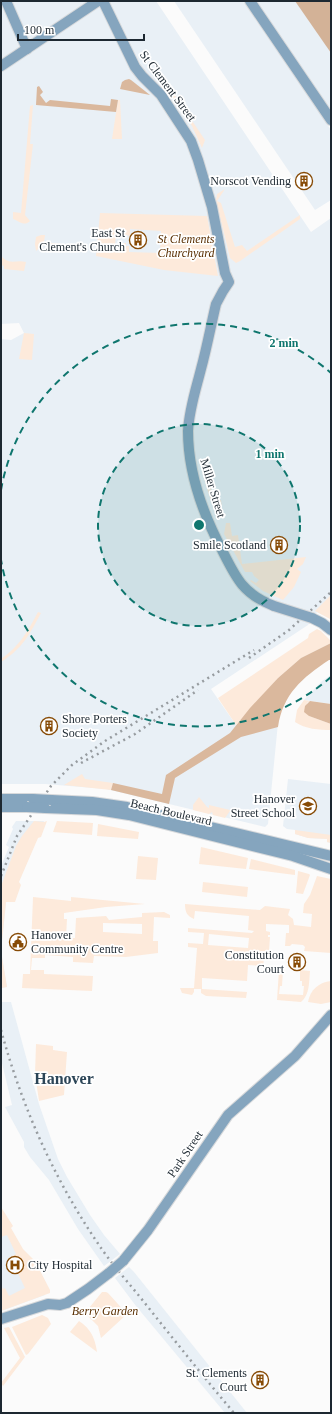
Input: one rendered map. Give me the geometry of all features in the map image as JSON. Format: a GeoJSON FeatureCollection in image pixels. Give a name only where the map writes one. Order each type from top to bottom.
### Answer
{"type":"FeatureCollection","features":[{"type":"Feature","properties":{"kind":"street"},"geometry":{"type":"LineString","coordinates":[[6,1],[27,49]]}},
{"type":"Feature","properties":{"kind":"street"},"geometry":{"type":"LineString","coordinates":[[1,66],[98,1]]}},
{"type":"Feature","properties":{"kind":"street","name":"St Clement Street"},"geometry":{"type":"LineString","coordinates":[[103,1],[135,66],[142,76],[161,95],[191,141],[212,207],[225,273],[229,282]]}},
{"type":"Feature","properties":{"kind":"street"},"geometry":{"type":"LineString","coordinates":[[250,1],[331,120]]}},
{"type":"Feature","properties":{"kind":"street","name":"Miller Street"},"geometry":{"type":"LineString","coordinates":[[229,282],[216,304],[189,417],[189,454],[197,489],[211,527],[233,572],[242,585],[253,596],[274,606],[312,618],[331,630]]}},
{"type":"Feature","properties":{"kind":"street","name":"Beach Boulevard"},"geometry":{"type":"LineString","coordinates":[[1,799],[129,815],[286,854],[331,868]]}},
{"type":"Feature","properties":{"kind":"street","name":"Beach Boulevard"},"geometry":{"type":"LineString","coordinates":[[48,804],[86,801],[127,807],[331,856]]}},
{"type":"Feature","properties":{"kind":"street","name":"Beach Boulevard"},"geometry":{"type":"LineString","coordinates":[[1,807],[30,803]]}},
{"type":"Feature","properties":{"kind":"street","name":"Park Street"},"geometry":{"type":"LineString","coordinates":[[1,1319],[48,1304],[60,1305],[72,1300],[109,1273],[134,1249],[228,1115],[295,1056],[331,1015]]}},
{"type":"Feature","properties":{"kind":"shaded area"},"geometry":{"type":"Polygon","coordinates":[[[1,1],[156,1],[311,232],[331,218],[331,619],[317,612],[308,625],[211,689],[236,725],[278,723],[268,824],[265,827],[106,789],[45,784],[1,784],[1,339],[11,340],[24,333],[19,323],[1,324],[1,1]]]}},
{"type":"Feature","properties":{"kind":"shaded area"},"geometry":{"type":"Polygon","coordinates":[[[174,1],[243,1],[331,130],[331,200],[315,210],[174,1]]]}},
{"type":"Feature","properties":{"kind":"shaded area"},"geometry":{"type":"Polygon","coordinates":[[[256,1],[331,1],[331,112],[256,1]]]}},
{"type":"Feature","properties":{"kind":"shaded area"},"geometry":{"type":"Polygon","coordinates":[[[295,1],[331,1],[331,53],[295,1]]]}},
{"type":"Feature","properties":{"kind":"shaded area"},"geometry":{"type":"Polygon","coordinates":[[[129,79],[150,95],[120,89],[122,82],[129,79]]]}},
{"type":"Feature","properties":{"kind":"shaded area"},"geometry":{"type":"Polygon","coordinates":[[[39,86],[43,92],[40,95],[46,103],[50,100],[110,106],[111,99],[118,100],[116,112],[36,105],[37,87],[39,86]]]}},
{"type":"Feature","properties":{"kind":"shaded area"},"geometry":{"type":"Polygon","coordinates":[[[331,643],[331,660],[310,673],[295,688],[284,705],[278,727],[241,737],[175,778],[169,804],[111,790],[113,783],[162,794],[166,775],[230,733],[250,708],[278,678],[301,658],[331,643]]]}},
{"type":"Feature","properties":{"kind":"shaded area"},"geometry":{"type":"Polygon","coordinates":[[[331,675],[331,704],[304,700],[322,681],[331,675]]]}},
{"type":"Feature","properties":{"kind":"shaded area"},"geometry":{"type":"Polygon","coordinates":[[[310,701],[331,704],[331,724],[309,716],[304,712],[305,706],[310,701]]]}},
{"type":"Feature","properties":{"kind":"shaded area","name":"Hanover Street School"},"geometry":{"type":"Polygon","coordinates":[[[288,779],[331,784],[331,843],[327,842],[327,839],[308,838],[295,834],[295,830],[287,829],[283,826],[288,779]]]}},
{"type":"Feature","properties":{"kind":"shaded area"},"geometry":{"type":"Polygon","coordinates":[[[16,821],[44,821],[8,894],[1,951],[1,866],[9,847],[6,845],[13,829],[12,827],[16,821]]]}},
{"type":"Feature","properties":{"kind":"shaded area"},"geometry":{"type":"Polygon","coordinates":[[[1,951],[7,987],[1,988],[1,951]]]}},
{"type":"Feature","properties":{"kind":"shaded area"},"geometry":{"type":"Polygon","coordinates":[[[1,1002],[11,1002],[39,1104],[58,1159],[90,1215],[120,1254],[104,1266],[78,1229],[49,1180],[30,1157],[24,1147],[24,1142],[5,1107],[12,1105],[1,1059],[1,1002]]]}},
{"type":"Feature","properties":{"kind":"shaded area","name":"City Hospital"},"geometry":{"type":"Polygon","coordinates":[[[1,1215],[45,1295],[1,1311],[1,1215]]]}},
{"type":"Feature","properties":{"kind":"shaded area"},"geometry":{"type":"Polygon","coordinates":[[[129,1267],[247,1413],[225,1413],[136,1306],[115,1278],[129,1267]]]}},
{"type":"Feature","properties":{"kind":"green space"},"geometry":{"type":"Polygon","coordinates":[[[157,69],[205,140],[202,148],[192,126],[155,71],[157,69]]]}},
{"type":"Feature","properties":{"kind":"green space"},"geometry":{"type":"Polygon","coordinates":[[[118,100],[120,100],[122,139],[112,139],[118,100]]]}},
{"type":"Feature","properties":{"kind":"green space"},"geometry":{"type":"Polygon","coordinates":[[[33,105],[30,144],[33,144],[25,215],[30,221],[24,224],[13,219],[13,212],[21,213],[30,106],[33,105]]]}},
{"type":"Feature","properties":{"kind":"green space"},"geometry":{"type":"Polygon","coordinates":[[[225,189],[217,201],[221,203],[235,247],[242,245],[247,251],[300,215],[300,219],[236,263],[230,258],[216,200],[217,194],[225,189]]]}},
{"type":"Feature","properties":{"kind":"green space","name":"St Clements Churchyard"},"geometry":{"type":"Polygon","coordinates":[[[100,213],[207,216],[218,276],[164,270],[96,256],[100,213]],[[130,229],[130,236],[126,235],[126,238],[124,237],[124,234],[116,234],[115,246],[123,246],[124,243],[126,243],[126,246],[129,246],[129,252],[160,253],[161,231],[130,229]]]}},
{"type":"Feature","properties":{"kind":"green space"},"geometry":{"type":"Polygon","coordinates":[[[45,235],[44,242],[70,245],[70,248],[42,245],[36,251],[36,237],[45,235]]]}},
{"type":"Feature","properties":{"kind":"green space"},"geometry":{"type":"Polygon","coordinates":[[[1,256],[10,262],[26,262],[24,271],[4,269],[4,266],[1,265],[1,256]]]}},
{"type":"Feature","properties":{"kind":"green space"},"geometry":{"type":"Polygon","coordinates":[[[24,333],[34,334],[32,360],[19,359],[24,333]]]}},
{"type":"Feature","properties":{"kind":"green space"},"geometry":{"type":"Polygon","coordinates":[[[207,464],[213,501],[221,500],[223,516],[215,508],[206,485],[201,465],[207,464]]]}},
{"type":"Feature","properties":{"kind":"green space"},"geometry":{"type":"Polygon","coordinates":[[[226,523],[230,523],[232,536],[238,535],[242,564],[306,557],[303,564],[297,569],[301,572],[294,587],[283,600],[263,591],[250,581],[251,580],[256,583],[259,580],[252,572],[245,572],[224,534],[226,523]]]}},
{"type":"Feature","properties":{"kind":"green space"},"geometry":{"type":"Polygon","coordinates":[[[331,595],[331,618],[330,619],[315,611],[331,595]]]}},
{"type":"Feature","properties":{"kind":"green space"},"geometry":{"type":"Polygon","coordinates":[[[38,612],[41,613],[25,640],[15,652],[1,662],[1,659],[13,649],[31,626],[38,612]]]}},
{"type":"Feature","properties":{"kind":"green space"},"geometry":{"type":"Polygon","coordinates":[[[317,629],[331,641],[331,643],[301,658],[278,678],[236,725],[218,698],[308,638],[309,634],[317,629]]]}},
{"type":"Feature","properties":{"kind":"green space"},"geometry":{"type":"Polygon","coordinates":[[[304,700],[310,701],[307,703],[309,716],[331,724],[331,730],[308,728],[295,722],[297,710],[304,700]]]}},
{"type":"Feature","properties":{"kind":"green space"},"geometry":{"type":"Polygon","coordinates":[[[82,774],[85,779],[113,783],[111,790],[64,785],[82,774]]]}},
{"type":"Feature","properties":{"kind":"green space"},"geometry":{"type":"Polygon","coordinates":[[[199,797],[209,808],[209,805],[230,811],[225,818],[213,815],[212,812],[209,814],[193,810],[193,805],[199,797]]]}},
{"type":"Feature","properties":{"kind":"green space"},"geometry":{"type":"Polygon","coordinates":[[[34,821],[47,821],[41,837],[38,838],[19,882],[21,885],[15,902],[6,902],[1,951],[1,886],[16,846],[22,836],[34,821]]]}},
{"type":"Feature","properties":{"kind":"green space"},"geometry":{"type":"Polygon","coordinates":[[[57,821],[93,823],[92,835],[53,832],[57,821]]]}},
{"type":"Feature","properties":{"kind":"green space"},"geometry":{"type":"Polygon","coordinates":[[[98,824],[139,832],[138,839],[97,836],[98,824]]]}},
{"type":"Feature","properties":{"kind":"green space"},"geometry":{"type":"Polygon","coordinates":[[[295,830],[331,835],[331,843],[327,842],[327,839],[308,838],[295,834],[295,830]]]}},
{"type":"Feature","properties":{"kind":"green space"},"geometry":{"type":"Polygon","coordinates":[[[201,847],[248,858],[246,869],[199,864],[201,847]]]}},
{"type":"Feature","properties":{"kind":"green space"},"geometry":{"type":"Polygon","coordinates":[[[138,856],[158,858],[156,880],[136,879],[138,856]]]}},
{"type":"Feature","properties":{"kind":"green space"},"geometry":{"type":"Polygon","coordinates":[[[251,859],[295,870],[295,875],[249,869],[251,859]]]}},
{"type":"Feature","properties":{"kind":"green space"},"geometry":{"type":"Polygon","coordinates":[[[298,871],[310,875],[303,894],[296,893],[298,871]]]}},
{"type":"Feature","properties":{"kind":"green space"},"geometry":{"type":"Polygon","coordinates":[[[317,876],[331,879],[331,953],[304,951],[305,947],[303,945],[292,944],[290,946],[285,946],[286,933],[289,933],[289,925],[266,924],[266,931],[270,932],[270,935],[268,935],[268,937],[270,937],[269,951],[261,951],[261,959],[264,959],[263,966],[248,965],[247,981],[202,978],[202,989],[247,992],[246,998],[206,996],[201,993],[201,989],[194,989],[192,995],[182,993],[180,988],[194,988],[197,948],[188,947],[188,943],[203,944],[204,933],[188,932],[188,928],[252,933],[254,931],[248,930],[249,916],[195,911],[194,919],[187,913],[185,904],[260,910],[265,906],[290,909],[288,915],[293,919],[294,925],[311,927],[312,914],[303,913],[304,904],[310,895],[317,876]],[[209,934],[208,945],[248,948],[249,938],[209,934]]]}},
{"type":"Feature","properties":{"kind":"green space"},"geometry":{"type":"Polygon","coordinates":[[[203,882],[248,887],[247,897],[202,892],[203,882]]]}},
{"type":"Feature","properties":{"kind":"green space"},"geometry":{"type":"Polygon","coordinates":[[[33,897],[71,901],[71,897],[145,904],[106,907],[64,913],[64,919],[67,919],[66,938],[75,938],[76,918],[106,916],[109,920],[142,917],[142,913],[164,912],[170,915],[170,918],[154,917],[153,941],[158,941],[158,953],[126,957],[94,956],[93,963],[73,962],[73,957],[45,955],[45,958],[32,958],[31,970],[44,970],[44,974],[93,976],[92,991],[22,988],[23,974],[30,974],[33,897]],[[103,923],[103,932],[142,934],[142,924],[103,923]]]}},
{"type":"Feature","properties":{"kind":"green space"},"geometry":{"type":"Polygon","coordinates":[[[1,951],[7,987],[1,988],[1,951]]]}},
{"type":"Feature","properties":{"kind":"green space"},"geometry":{"type":"Polygon","coordinates":[[[279,970],[283,970],[282,986],[280,986],[279,994],[303,995],[304,986],[302,986],[302,981],[300,981],[300,970],[310,971],[308,992],[301,1002],[277,1000],[279,970]]]}},
{"type":"Feature","properties":{"kind":"green space"},"geometry":{"type":"Polygon","coordinates":[[[331,981],[331,1002],[321,1004],[308,1002],[313,990],[316,987],[331,981]]]}},
{"type":"Feature","properties":{"kind":"green space"},"geometry":{"type":"Polygon","coordinates":[[[36,1044],[53,1046],[53,1050],[67,1052],[64,1095],[39,1101],[35,1074],[36,1044]]]}},
{"type":"Feature","properties":{"kind":"green space","name":"City Hospital"},"geometry":{"type":"Polygon","coordinates":[[[1,1207],[13,1226],[11,1228],[23,1249],[35,1261],[50,1290],[50,1293],[1,1311],[1,1285],[3,1289],[5,1288],[9,1296],[25,1288],[10,1257],[16,1254],[7,1235],[1,1237],[1,1207]]]}},
{"type":"Feature","properties":{"kind":"green space","name":"Berry Garden"},"geometry":{"type":"Polygon","coordinates":[[[102,1292],[108,1293],[127,1314],[101,1338],[98,1326],[85,1313],[102,1292]]]}},
{"type":"Feature","properties":{"kind":"green space"},"geometry":{"type":"Polygon","coordinates":[[[42,1315],[48,1318],[51,1324],[26,1355],[12,1327],[42,1315]]]}},
{"type":"Feature","properties":{"kind":"green space"},"geometry":{"type":"Polygon","coordinates":[[[79,1321],[87,1327],[92,1334],[97,1352],[70,1332],[79,1321]]]}},
{"type":"Feature","properties":{"kind":"green space"},"geometry":{"type":"Polygon","coordinates":[[[9,1327],[25,1357],[3,1386],[1,1383],[20,1358],[4,1328],[9,1327]]]}},
{"type":"Feature","properties":{"kind":"railway"},"geometry":{"type":"LineString","coordinates":[[249,658],[289,630],[331,592]]}},
{"type":"Feature","properties":{"kind":"railway"},"geometry":{"type":"LineString","coordinates":[[1,876],[17,836],[51,786],[72,765],[105,741],[254,650]]}},
{"type":"Feature","properties":{"kind":"railway"},"geometry":{"type":"LineString","coordinates":[[81,763],[135,734],[198,690]]}},
{"type":"Feature","properties":{"kind":"railway"},"geometry":{"type":"LineString","coordinates":[[1,1030],[9,1059],[41,1142],[83,1220],[114,1265],[234,1413]]}},
{"type":"Feature","properties":{"kind":"place","name":"Norscot Vending"},"geometry":{"type":"Point","coordinates":[304,181]}},
{"type":"Feature","properties":{"kind":"place","name":"East St Clement's Church"},"geometry":{"type":"Point","coordinates":[138,240]}},
{"type":"Feature","properties":{"kind":"place","name":"Smile Scotland"},"geometry":{"type":"Point","coordinates":[279,545]}},
{"type":"Feature","properties":{"kind":"place","name":"Shore Porters Society"},"geometry":{"type":"Point","coordinates":[49,726]}},
{"type":"Feature","properties":{"kind":"place","name":"Hanover Street School"},"geometry":{"type":"Point","coordinates":[308,806]}},
{"type":"Feature","properties":{"kind":"place","name":"Hanover Community Centre"},"geometry":{"type":"Point","coordinates":[18,942]}},
{"type":"Feature","properties":{"kind":"place","name":"Constitution Court"},"geometry":{"type":"Point","coordinates":[297,962]}},
{"type":"Feature","properties":{"kind":"place","name":"City Hospital"},"geometry":{"type":"Point","coordinates":[15,1265]}},
{"type":"Feature","properties":{"kind":"place","name":"St. Clements Court"},"geometry":{"type":"Point","coordinates":[260,1380]}},
{"type":"Feature","properties":{"kind":"district","name":"Hanover"},"geometry":{"type":"Point","coordinates":[64,1078]}}]}
